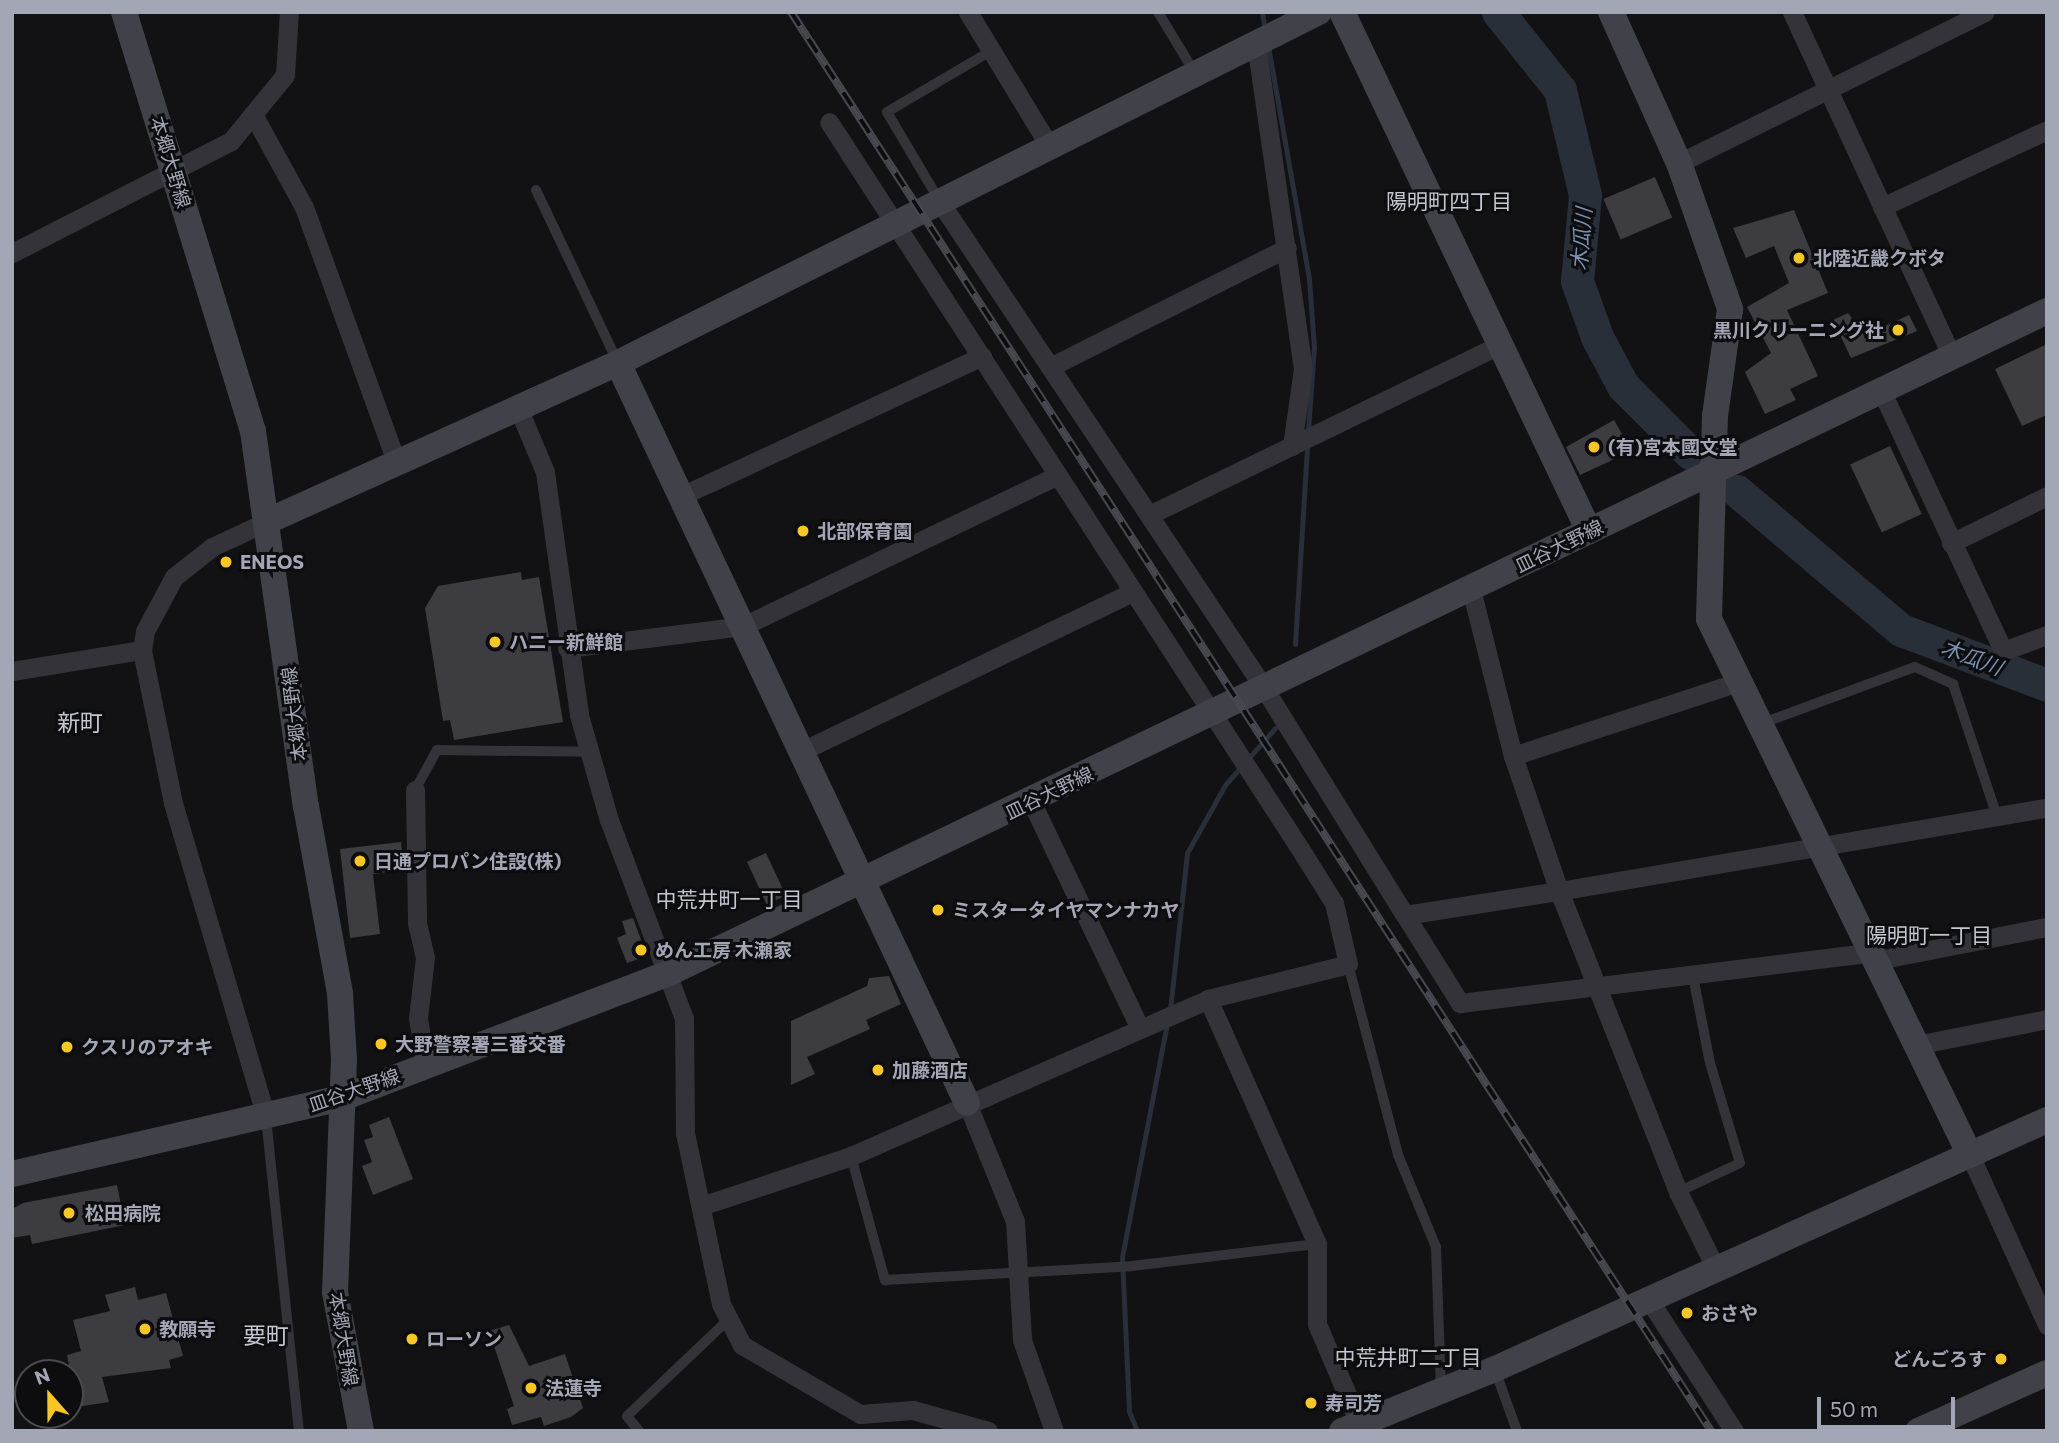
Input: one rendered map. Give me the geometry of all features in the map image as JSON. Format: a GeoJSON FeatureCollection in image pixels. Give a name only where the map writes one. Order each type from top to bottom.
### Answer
{"type":"FeatureCollection","features":[{"type":"Feature","properties":{"kind":"street","name":"本郷大野線"},"geometry":{"type":"LineString","coordinates":[[124,12],[253,431],[268,521],[306,806],[340,994],[342,1098],[335,1292],[360,1431]]}},
{"type":"Feature","properties":{"kind":"street"},"geometry":{"type":"LineString","coordinates":[[12,253],[173,166],[231,141],[285,75],[289,12]]}},
{"type":"Feature","properties":{"kind":"street"},"geometry":{"type":"LineString","coordinates":[[968,12],[1049,146]]}},
{"type":"Feature","properties":{"kind":"street"},"geometry":{"type":"LineString","coordinates":[[265,1118],[176,816],[142,650],[145,631],[174,577],[212,547],[618,363],[1319,12]]}},
{"type":"Feature","properties":{"kind":"street"},"geometry":{"type":"LineString","coordinates":[[1342,12],[1497,346],[1589,531]]}},
{"type":"Feature","properties":{"kind":"street"},"geometry":{"type":"LineString","coordinates":[[1611,12],[1679,163],[1730,309],[1715,416],[1717,468],[1708,547],[1709,619],[1735,684],[1970,1155],[2047,1325]]}},
{"type":"Feature","properties":{"kind":"street"},"geometry":{"type":"LineString","coordinates":[[1793,12],[1952,356]]}},
{"type":"Feature","properties":{"kind":"street"},"geometry":{"type":"LineString","coordinates":[[1679,163],[1985,12]]}},
{"type":"Feature","properties":{"kind":"street"},"geometry":{"type":"LineString","coordinates":[[1256,43],[1303,368],[1292,446]]}},
{"type":"Feature","properties":{"kind":"street"},"geometry":{"type":"LineString","coordinates":[[253,114],[304,207],[397,464]]}},
{"type":"Feature","properties":{"kind":"street"},"geometry":{"type":"LineString","coordinates":[[701,1206],[851,1156],[1208,999],[1348,964],[1334,903],[829,122]]}},
{"type":"Feature","properties":{"kind":"street"},"geometry":{"type":"LineString","coordinates":[[1882,207],[2047,130]]}},
{"type":"Feature","properties":{"kind":"street"},"geometry":{"type":"LineString","coordinates":[[940,202],[1265,688],[1460,1003],[1871,957],[2047,927]]}},
{"type":"Feature","properties":{"kind":"street"},"geometry":{"type":"LineString","coordinates":[[1050,367],[1287,248]]}},
{"type":"Feature","properties":{"kind":"street","name":"皿谷大野線"},"geometry":{"type":"LineString","coordinates":[[12,1174],[265,1118],[342,1098],[669,973],[864,884],[1717,468],[2047,311]]}},
{"type":"Feature","properties":{"kind":"street"},"geometry":{"type":"LineString","coordinates":[[1149,515],[1497,346]]}},
{"type":"Feature","properties":{"kind":"street"},"geometry":{"type":"LineString","coordinates":[[681,496],[982,356]]}},
{"type":"Feature","properties":{"kind":"street"},"geometry":{"type":"LineString","coordinates":[[618,363],[967,1104],[1015,1221],[1021,1272],[1022,1340],[1054,1431]]}},
{"type":"Feature","properties":{"kind":"street"},"geometry":{"type":"LineString","coordinates":[[1881,390],[2003,651],[2047,635]]}},
{"type":"Feature","properties":{"kind":"street"},"geometry":{"type":"LineString","coordinates":[[519,410],[545,471],[568,648],[590,752],[609,820],[684,1018],[685,1133],[729,1319],[742,1345],[860,1414],[914,1410],[988,1431]]}},
{"type":"Feature","properties":{"kind":"street"},"geometry":{"type":"LineString","coordinates":[[568,648],[743,626],[1058,475]]}},
{"type":"Feature","properties":{"kind":"street"},"geometry":{"type":"LineString","coordinates":[[1951,542],[2047,496]]}},
{"type":"Feature","properties":{"kind":"street"},"geometry":{"type":"LineString","coordinates":[[1471,589],[1513,756],[1559,891],[1600,988],[1678,1192],[1716,1269]]}},
{"type":"Feature","properties":{"kind":"street"},"geometry":{"type":"LineString","coordinates":[[802,751],[1133,592]]}},
{"type":"Feature","properties":{"kind":"street"},"geometry":{"type":"LineString","coordinates":[[12,671],[142,650]]}},
{"type":"Feature","properties":{"kind":"street"},"geometry":{"type":"LineString","coordinates":[[1513,756],[1735,684]]}},
{"type":"Feature","properties":{"kind":"street"},"geometry":{"type":"LineString","coordinates":[[415,790],[417,923],[425,957],[418,1018],[426,1065]]}},
{"type":"Feature","properties":{"kind":"street"},"geometry":{"type":"LineString","coordinates":[[1031,801],[1148,1024]]}},
{"type":"Feature","properties":{"kind":"street"},"geometry":{"type":"LineString","coordinates":[[1405,915],[2047,808]]}},
{"type":"Feature","properties":{"kind":"street"},"geometry":{"type":"LineString","coordinates":[[1208,999],[1317,1244],[1317,1324],[1351,1428],[1495,1369],[2047,1120]]}},
{"type":"Feature","properties":{"kind":"street"},"geometry":{"type":"LineString","coordinates":[[1916,1045],[2047,1019]]}},
{"type":"Feature","properties":{"kind":"street"},"geometry":{"type":"LineString","coordinates":[[1648,1300],[1734,1431]]}},
{"type":"Feature","properties":{"kind":"street"},"geometry":{"type":"LineString","coordinates":[[1919,1431],[2047,1373]]}},
{"type":"Feature","properties":{"kind":"lane"},"geometry":{"type":"LineString","coordinates":[[1157,12],[1196,74]]}},
{"type":"Feature","properties":{"kind":"lane"},"geometry":{"type":"LineString","coordinates":[[940,202],[887,112],[991,51]]}},
{"type":"Feature","properties":{"kind":"lane"},"geometry":{"type":"LineString","coordinates":[[536,190],[618,363]]}},
{"type":"Feature","properties":{"kind":"lane"},"geometry":{"type":"LineString","coordinates":[[1756,725],[1914,667],[1953,684],[1997,816]]}},
{"type":"Feature","properties":{"kind":"lane"},"geometry":{"type":"LineString","coordinates":[[415,790],[437,750],[590,752]]}},
{"type":"Feature","properties":{"kind":"lane"},"geometry":{"type":"LineString","coordinates":[[1348,964],[1394,1143],[1436,1247],[1441,1392]]}},
{"type":"Feature","properties":{"kind":"lane"},"geometry":{"type":"LineString","coordinates":[[1678,1192],[1740,1163],[1710,1063],[1693,976]]}},
{"type":"Feature","properties":{"kind":"lane"},"geometry":{"type":"LineString","coordinates":[[265,1118],[299,1431]]}},
{"type":"Feature","properties":{"kind":"lane"},"geometry":{"type":"LineString","coordinates":[[851,1156],[886,1280],[1132,1266],[1317,1244]]}},
{"type":"Feature","properties":{"kind":"lane"},"geometry":{"type":"LineString","coordinates":[[639,1431],[627,1416],[729,1319]]}},
{"type":"Feature","properties":{"kind":"lane"},"geometry":{"type":"LineString","coordinates":[[1495,1369],[1517,1431]]}},
{"type":"Feature","properties":{"kind":"building"},"geometry":{"type":"Polygon","coordinates":[[[1655,177],[1672,218],[1621,239],[1603,199],[1655,177]]]}},
{"type":"Feature","properties":{"kind":"building"},"geometry":{"type":"Polygon","coordinates":[[[1794,210],[1828,293],[1787,310],[1818,376],[1790,389],[1796,400],[1765,414],[1745,372],[1771,353],[1747,307],[1789,283],[1774,246],[1746,258],[1733,228],[1794,210]]]}},
{"type":"Feature","properties":{"kind":"building"},"geometry":{"type":"Polygon","coordinates":[[[1848,313],[1866,335],[1909,315],[1917,331],[1851,358],[1833,320],[1848,313]]]}},
{"type":"Feature","properties":{"kind":"building"},"geometry":{"type":"Polygon","coordinates":[[[2047,344],[2047,415],[2022,426],[1995,369],[2047,344]]]}},
{"type":"Feature","properties":{"kind":"building"},"geometry":{"type":"Polygon","coordinates":[[[1614,420],[1632,451],[1580,475],[1566,447],[1614,420]]]}},
{"type":"Feature","properties":{"kind":"building"},"geometry":{"type":"Polygon","coordinates":[[[1890,446],[1922,514],[1882,533],[1850,465],[1890,446]]]}},
{"type":"Feature","properties":{"kind":"building"},"geometry":{"type":"Polygon","coordinates":[[[521,572],[522,580],[539,577],[563,722],[454,740],[450,720],[443,721],[425,608],[438,586],[521,572]]]}},
{"type":"Feature","properties":{"kind":"building"},"geometry":{"type":"Polygon","coordinates":[[[401,842],[404,870],[373,874],[380,934],[350,938],[340,849],[401,842]]]}},
{"type":"Feature","properties":{"kind":"building"},"geometry":{"type":"Polygon","coordinates":[[[766,853],[786,896],[767,904],[747,862],[766,853]]]}},
{"type":"Feature","properties":{"kind":"building"},"geometry":{"type":"Polygon","coordinates":[[[633,918],[647,956],[627,963],[617,938],[626,934],[622,921],[633,918]]]}},
{"type":"Feature","properties":{"kind":"building"},"geometry":{"type":"Polygon","coordinates":[[[889,976],[901,1004],[866,1020],[870,1029],[807,1057],[815,1074],[791,1085],[791,1021],[867,986],[869,978],[889,976]]]}},
{"type":"Feature","properties":{"kind":"building"},"geometry":{"type":"Polygon","coordinates":[[[389,1117],[413,1179],[373,1195],[362,1166],[372,1162],[364,1140],[373,1137],[369,1125],[389,1117]]]}},
{"type":"Feature","properties":{"kind":"building"},"geometry":{"type":"Polygon","coordinates":[[[117,1185],[125,1225],[32,1244],[30,1235],[12,1238],[12,1209],[23,1203],[117,1185]]]}},
{"type":"Feature","properties":{"kind":"building"},"geometry":{"type":"Polygon","coordinates":[[[135,1287],[138,1300],[166,1293],[183,1356],[169,1360],[171,1368],[102,1377],[109,1402],[84,1406],[84,1359],[68,1359],[67,1355],[81,1351],[73,1320],[110,1311],[105,1295],[135,1287]]]}},
{"type":"Feature","properties":{"kind":"building"},"geometry":{"type":"Polygon","coordinates":[[[509,1325],[529,1366],[565,1354],[583,1408],[571,1417],[544,1426],[541,1417],[512,1425],[507,1409],[514,1406],[489,1331],[509,1325]]]}},
{"type":"Feature","properties":{"kind":"waterway"},"geometry":{"type":"LineString","coordinates":[[1262,12],[1265,30]]}},
{"type":"Feature","properties":{"kind":"waterway","name":"木瓜川"},"geometry":{"type":"LineString","coordinates":[[1498,12],[1560,90],[1585,195],[1577,281],[1597,337],[1623,386],[1690,453]]}},
{"type":"Feature","properties":{"kind":"waterway"},"geometry":{"type":"LineString","coordinates":[[1268,46],[1309,279],[1314,347],[1308,431]]}},
{"type":"Feature","properties":{"kind":"waterway"},"geometry":{"type":"LineString","coordinates":[[1295,644],[1307,445]]}},
{"type":"Feature","properties":{"kind":"waterway","name":"木瓜川"},"geometry":{"type":"LineString","coordinates":[[1737,491],[1901,630],[2047,685]]}},
{"type":"Feature","properties":{"kind":"waterway"},"geometry":{"type":"LineString","coordinates":[[1170,1010],[1187,853],[1225,785],[1275,728]]}},
{"type":"Feature","properties":{"kind":"waterway"},"geometry":{"type":"LineString","coordinates":[[1137,1431],[1129,1411],[1122,1257],[1167,1023]]}},
{"type":"Feature","properties":{"kind":"railway"},"geometry":{"type":"LineString","coordinates":[[791,12],[1711,1431]]}},
{"type":"Feature","properties":{"kind":"place","name":"北陸近畿クボタ"},"geometry":{"type":"Point","coordinates":[1799,258]}},
{"type":"Feature","properties":{"kind":"place","name":"黒川クリーニング社"},"geometry":{"type":"Point","coordinates":[1898,330]}},
{"type":"Feature","properties":{"kind":"place","name":"(有)宮本國文堂"},"geometry":{"type":"Point","coordinates":[1594,447]}},
{"type":"Feature","properties":{"kind":"place","name":"北部保育園"},"geometry":{"type":"Point","coordinates":[803,531]}},
{"type":"Feature","properties":{"kind":"place","name":"ENEOS"},"geometry":{"type":"Point","coordinates":[226,562]}},
{"type":"Feature","properties":{"kind":"place","name":"ハニー新鮮館"},"geometry":{"type":"Point","coordinates":[495,642]}},
{"type":"Feature","properties":{"kind":"place","name":"日通プロパン住設(株)"},"geometry":{"type":"Point","coordinates":[360,861]}},
{"type":"Feature","properties":{"kind":"place","name":"ミスタータイヤマンナカヤ"},"geometry":{"type":"Point","coordinates":[938,910]}},
{"type":"Feature","properties":{"kind":"place","name":"めん工房 木瀬家"},"geometry":{"type":"Point","coordinates":[641,950]}},
{"type":"Feature","properties":{"kind":"place","name":"大野警察署三番交番"},"geometry":{"type":"Point","coordinates":[381,1044]}},
{"type":"Feature","properties":{"kind":"place","name":"クスリのアオキ"},"geometry":{"type":"Point","coordinates":[67,1047]}},
{"type":"Feature","properties":{"kind":"place","name":"加藤酒店"},"geometry":{"type":"Point","coordinates":[878,1070]}},
{"type":"Feature","properties":{"kind":"place","name":"松田病院"},"geometry":{"type":"Point","coordinates":[69,1213]}},
{"type":"Feature","properties":{"kind":"place","name":"おさや"},"geometry":{"type":"Point","coordinates":[1687,1313]}},
{"type":"Feature","properties":{"kind":"place","name":"教願寺"},"geometry":{"type":"Point","coordinates":[145,1329]}},
{"type":"Feature","properties":{"kind":"place","name":"ローソン"},"geometry":{"type":"Point","coordinates":[412,1339]}},
{"type":"Feature","properties":{"kind":"place","name":"どんごろす"},"geometry":{"type":"Point","coordinates":[2001,1359]}},
{"type":"Feature","properties":{"kind":"place","name":"法蓮寺"},"geometry":{"type":"Point","coordinates":[531,1388]}},
{"type":"Feature","properties":{"kind":"place","name":"寿司芳"},"geometry":{"type":"Point","coordinates":[1311,1403]}},
{"type":"Feature","properties":{"kind":"district","name":"陽明町四丁目"},"geometry":{"type":"Point","coordinates":[1449,201]}},
{"type":"Feature","properties":{"kind":"district","name":"新町"},"geometry":{"type":"Point","coordinates":[80,722]}},
{"type":"Feature","properties":{"kind":"district","name":"中荒井町一丁目"},"geometry":{"type":"Point","coordinates":[729,899]}},
{"type":"Feature","properties":{"kind":"district","name":"陽明町一丁目"},"geometry":{"type":"Point","coordinates":[1929,935]}},
{"type":"Feature","properties":{"kind":"district","name":"要町"},"geometry":{"type":"Point","coordinates":[266,1335]}},
{"type":"Feature","properties":{"kind":"district","name":"中荒井町二丁目"},"geometry":{"type":"Point","coordinates":[1408,1357]}}]}
